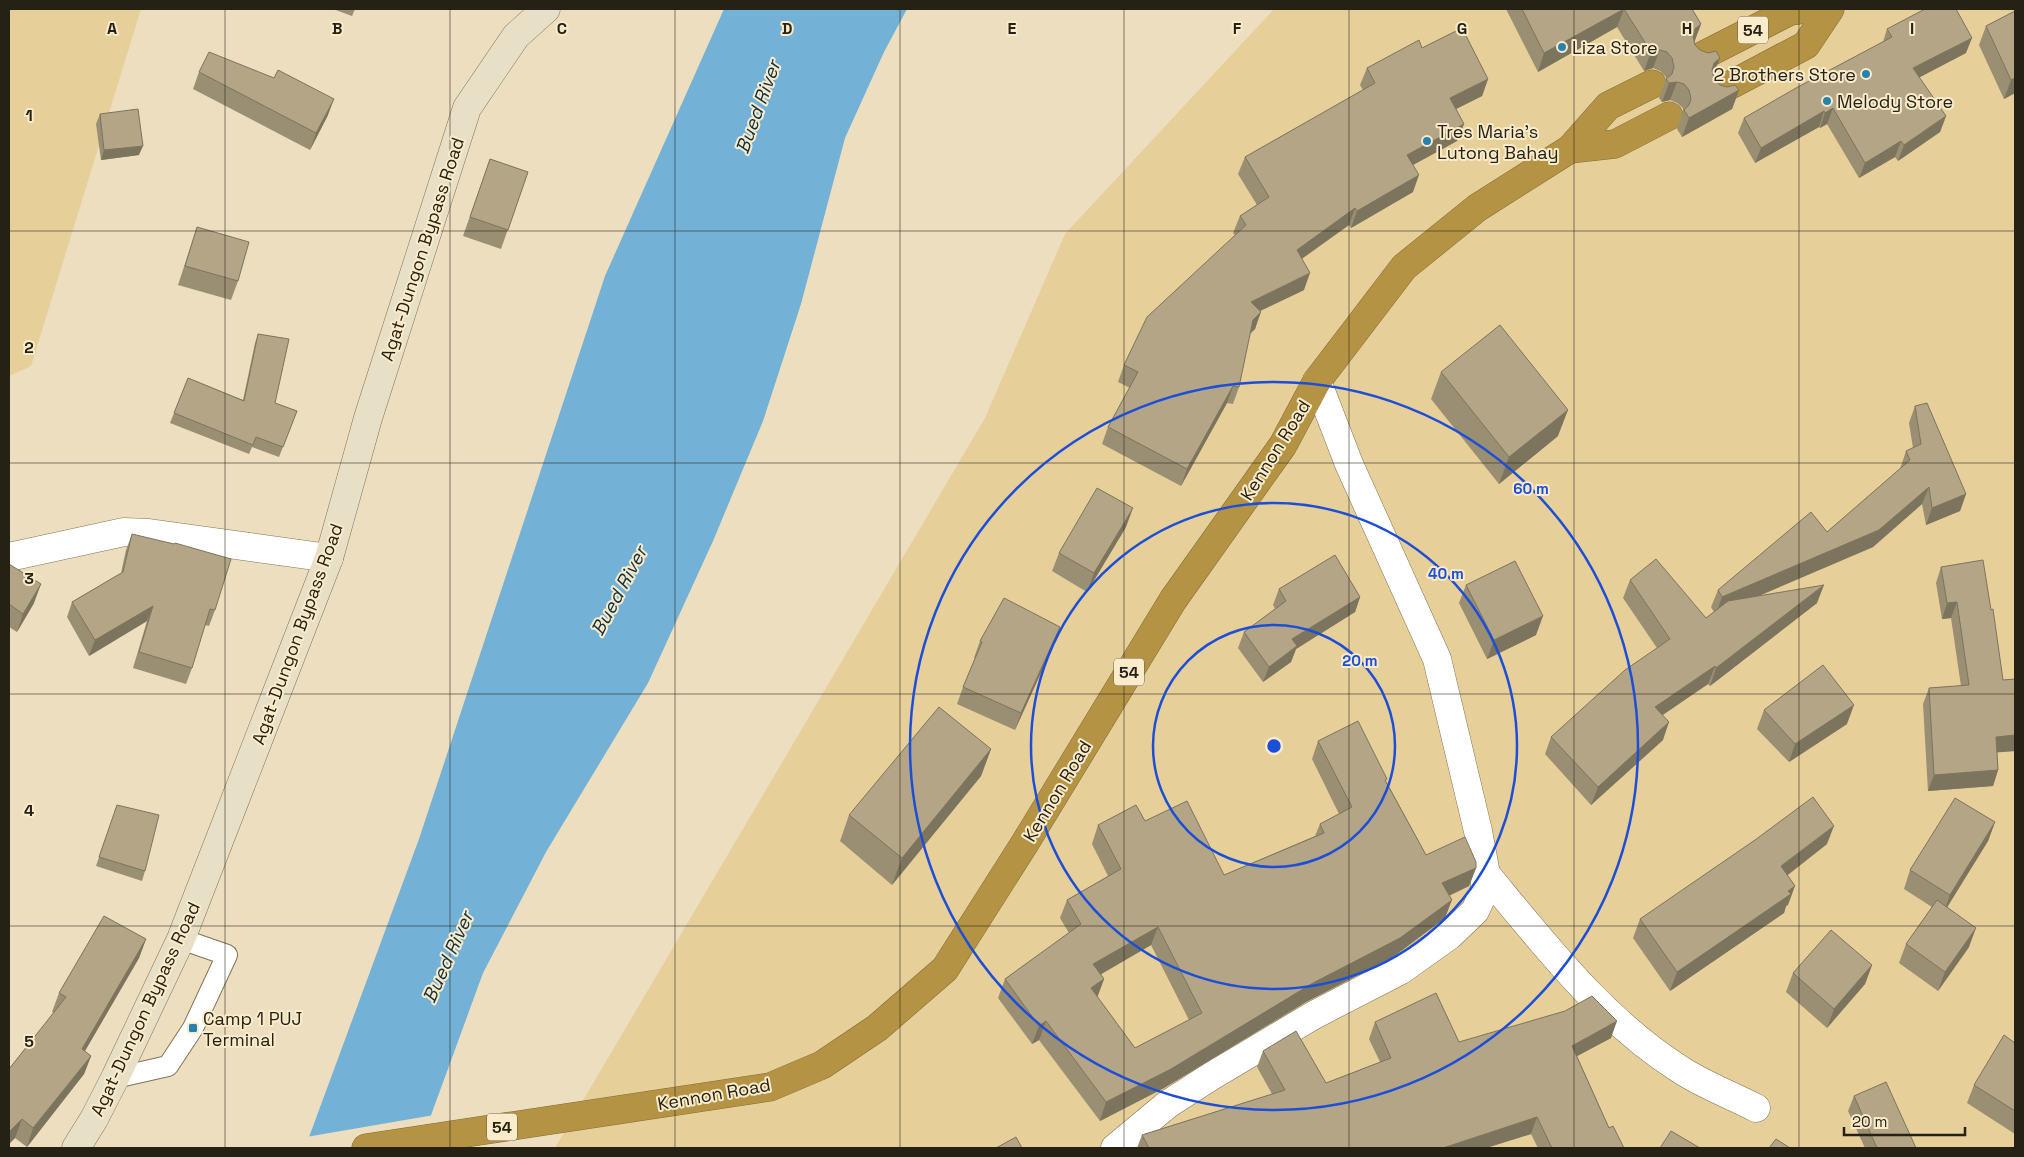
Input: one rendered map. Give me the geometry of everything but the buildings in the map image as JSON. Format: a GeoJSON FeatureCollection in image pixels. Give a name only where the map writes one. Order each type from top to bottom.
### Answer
{"type":"FeatureCollection","features":[{"type":"Feature","properties":{"kind":"highway","name":"54"},"geometry":{"type":"LineString","coordinates":[[1702,56],[1790,11],[1806,9]]}},
{"type":"Feature","properties":{"kind":"highway","name":"54"},"geometry":{"type":"LineString","coordinates":[[1720,90],[1806,45],[1830,9]]}},
{"type":"Feature","properties":{"kind":"highway","name":"Kennon Road"},"geometry":{"type":"LineString","coordinates":[[366,1148],[770,1086],[822,1065],[877,1028],[945,969],[1025,843],[1174,600],[1283,445],[1317,381],[1404,267],[1477,208],[1570,149],[1608,106],[1652,84]]}},
{"type":"Feature","properties":{"kind":"highway","name":"Kennon Road"},"geometry":{"type":"LineString","coordinates":[[1570,149],[1615,144],[1669,116]]}},
{"type":"Feature","properties":{"kind":"street","name":"Agat-Dungon Bypass Road"},"geometry":{"type":"LineString","coordinates":[[76,1148],[94,1119],[115,1078],[181,939],[329,558],[368,418],[467,108],[516,36],[546,9]]}},
{"type":"Feature","properties":{"kind":"street"},"geometry":{"type":"LineString","coordinates":[[1115,1148],[1168,1104],[1210,1077],[1314,1015],[1400,970],[1450,934],[1475,911],[1484,892],[1486,874],[1478,831],[1437,659],[1349,464],[1317,381]]}},
{"type":"Feature","properties":{"kind":"street"},"geometry":{"type":"LineString","coordinates":[[9,557],[124,532],[149,533],[329,558]]}},
{"type":"Feature","properties":{"kind":"street"},"geometry":{"type":"LineString","coordinates":[[1486,874],[1568,973],[1630,1032],[1681,1070],[1756,1108]]}},
{"type":"Feature","properties":{"kind":"lane"},"geometry":{"type":"LineString","coordinates":[[115,1078],[168,1066],[193,1028],[227,955],[181,939]]}},
{"type":"Feature","properties":{"kind":"shaded area"},"geometry":{"type":"Polygon","coordinates":[[[9,9],[141,9],[31,366],[9,376],[9,9]]]}},
{"type":"Feature","properties":{"kind":"shaded area"},"geometry":{"type":"Polygon","coordinates":[[[1274,9],[2015,9],[2015,1148],[555,1148],[985,418],[1065,234],[1274,9]]]}},
{"type":"Feature","properties":{"kind":"water","name":"Bued River"},"geometry":{"type":"Polygon","coordinates":[[[724,9],[907,9],[884,52],[845,138],[801,304],[763,421],[713,541],[648,683],[546,852],[483,973],[419,1148],[305,1148],[419,839],[605,276],[724,9]]]}},
{"type":"Feature","properties":{"kind":"pier"},"geometry":{"type":"Polygon","coordinates":[[[434,1115],[421,1148],[302,1148],[306,1137],[434,1115]]]}},
{"type":"Feature","properties":{"kind":"place","name":"Liza Store"},"geometry":{"type":"Point","coordinates":[1562,47]}},
{"type":"Feature","properties":{"kind":"place","name":"2 Brothers Store"},"geometry":{"type":"Point","coordinates":[1866,74]}},
{"type":"Feature","properties":{"kind":"place","name":"Melody Store"},"geometry":{"type":"Point","coordinates":[1827,101]}},
{"type":"Feature","properties":{"kind":"place","name":"Tres Maria's Lutong Bahay"},"geometry":{"type":"Point","coordinates":[1427,141]}},
{"type":"Feature","properties":{"kind":"place","name":"Camp 1 PUJ Terminal"},"geometry":{"type":"Point","coordinates":[193,1028]}}]}
